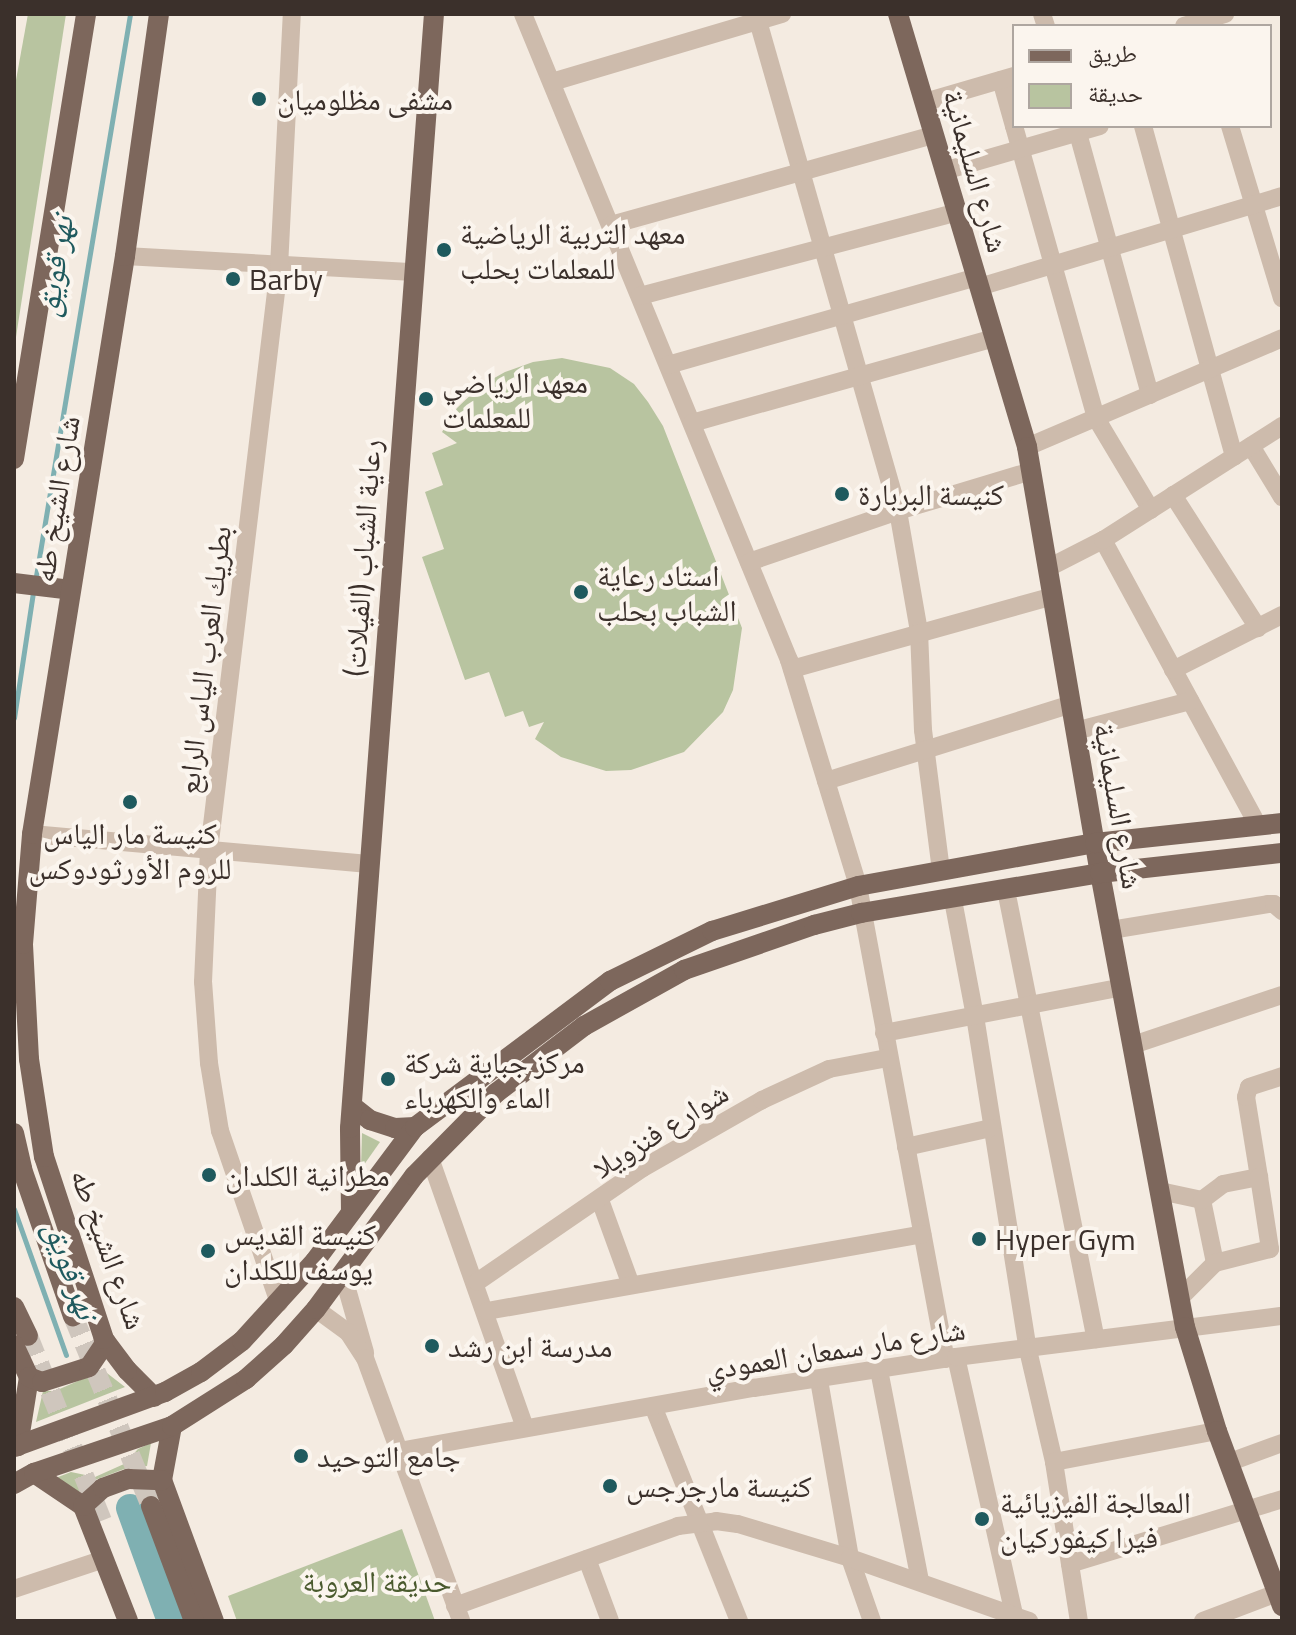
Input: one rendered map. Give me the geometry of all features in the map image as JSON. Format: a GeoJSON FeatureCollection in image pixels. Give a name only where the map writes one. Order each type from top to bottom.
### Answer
{"type":"FeatureCollection","features":[{"type":"Feature","properties":{"kind":"main road","name":"شارع الشيخ طه"},"geometry":{"type":"LineString","coordinates":[[14,459],[86,14]]}},
{"type":"Feature","properties":{"kind":"main road","name":"شارع الشيخ طه"},"geometry":{"type":"LineString","coordinates":[[154,1397],[127,1370],[106,1342],[44,1157],[29,1059],[23,944],[32,834],[125,256],[159,14]]}},
{"type":"Feature","properties":{"kind":"main road","name":"رعاية الشباب (الفيلات)"},"geometry":{"type":"LineString","coordinates":[[351,1212],[352,1106],[434,14]]}},
{"type":"Feature","properties":{"kind":"main road","name":"شارع السليمانية"},"geometry":{"type":"LineString","coordinates":[[898,14],[1027,447],[1100,873],[1185,1327],[1217,1431],[1249,1508],[1280,1597]]}},
{"type":"Feature","properties":{"kind":"main road"},"geometry":{"type":"LineString","coordinates":[[14,583],[71,590]]}},
{"type":"Feature","properties":{"kind":"main road"},"geometry":{"type":"LineString","coordinates":[[15,1447],[154,1397],[201,1372],[242,1341],[279,1303],[415,1127],[610,981],[712,931],[858,886],[1095,843],[1282,823]]}},
{"type":"Feature","properties":{"kind":"main road"},"geometry":{"type":"LineString","coordinates":[[14,1484],[24,1474],[172,1426],[246,1379],[316,1309],[430,1158],[496,1093],[584,1026],[684,970],[814,925],[861,913],[1100,873],[1282,853]]}},
{"type":"Feature","properties":{"kind":"main road"},"geometry":{"type":"LineString","coordinates":[[14,987],[23,944]]}},
{"type":"Feature","properties":{"kind":"main road"},"geometry":{"type":"LineString","coordinates":[[352,1106],[370,1120],[395,1128],[415,1127]]}},
{"type":"Feature","properties":{"kind":"main road"},"geometry":{"type":"LineString","coordinates":[[14,1133],[22,1169],[73,1316]]}},
{"type":"Feature","properties":{"kind":"main road"},"geometry":{"type":"LineString","coordinates":[[14,1307],[29,1377],[15,1447]]}},
{"type":"Feature","properties":{"kind":"main road"},"geometry":{"type":"LineString","coordinates":[[29,1377],[42,1382],[89,1367],[106,1342]]}},
{"type":"Feature","properties":{"kind":"main road"},"geometry":{"type":"LineString","coordinates":[[172,1426],[162,1480],[214,1621]]}},
{"type":"Feature","properties":{"kind":"main road"},"geometry":{"type":"LineString","coordinates":[[24,1474],[83,1506],[128,1621]]}},
{"type":"Feature","properties":{"kind":"main road"},"geometry":{"type":"LineString","coordinates":[[83,1506],[103,1488],[128,1479],[162,1480]]}},
{"type":"Feature","properties":{"kind":"main road"},"geometry":{"type":"LineString","coordinates":[[151,1506],[194,1621]]}},
{"type":"Feature","properties":{"kind":"main road"},"geometry":{"type":"LineString","coordinates":[[102,1521],[139,1621]]}},
{"type":"Feature","properties":{"kind":"street","name":"بطريك العرب الياس الرابع"},"geometry":{"type":"LineString","coordinates":[[279,1303],[220,1131],[209,1063],[203,982],[209,850],[279,267],[292,14]]}},
{"type":"Feature","properties":{"kind":"street"},"geometry":{"type":"LineString","coordinates":[[523,14],[792,669],[858,886],[922,1234],[951,1358],[1021,1618]]}},
{"type":"Feature","properties":{"kind":"street"},"geometry":{"type":"LineString","coordinates":[[552,82],[757,18],[782,14]]}},
{"type":"Feature","properties":{"kind":"street"},"geometry":{"type":"LineString","coordinates":[[1197,22],[1225,14]]}},
{"type":"Feature","properties":{"kind":"street"},"geometry":{"type":"LineString","coordinates":[[757,18],[898,511],[919,631],[926,748],[941,871]]}},
{"type":"Feature","properties":{"kind":"street"},"geometry":{"type":"LineString","coordinates":[[925,102],[1008,78],[1012,110]]}},
{"type":"Feature","properties":{"kind":"street"},"geometry":{"type":"LineString","coordinates":[[1015,128],[1096,418],[1151,510]]}},
{"type":"Feature","properties":{"kind":"street"},"geometry":{"type":"LineString","coordinates":[[944,171],[1077,128],[1150,395]]}},
{"type":"Feature","properties":{"kind":"street"},"geometry":{"type":"LineString","coordinates":[[1144,128],[1234,457]]}},
{"type":"Feature","properties":{"kind":"street"},"geometry":{"type":"LineString","coordinates":[[1231,128],[1282,298]]}},
{"type":"Feature","properties":{"kind":"street"},"geometry":{"type":"LineString","coordinates":[[611,225],[934,135]]}},
{"type":"Feature","properties":{"kind":"street"},"geometry":{"type":"LineString","coordinates":[[668,365],[842,316],[1054,264],[1282,196]]}},
{"type":"Feature","properties":{"kind":"street"},"geometry":{"type":"LineString","coordinates":[[640,296],[957,212]]}},
{"type":"Feature","properties":{"kind":"street"},"geometry":{"type":"LineString","coordinates":[[125,256],[279,267],[414,272]]}},
{"type":"Feature","properties":{"kind":"street"},"geometry":{"type":"LineString","coordinates":[[692,423],[995,338]]}},
{"type":"Feature","properties":{"kind":"street"},"geometry":{"type":"LineString","coordinates":[[1027,447],[1282,338]]}},
{"type":"Feature","properties":{"kind":"street"},"geometry":{"type":"LineString","coordinates":[[1048,568],[1103,540],[1282,426]]}},
{"type":"Feature","properties":{"kind":"street"},"geometry":{"type":"LineString","coordinates":[[1251,446],[1282,497]]}},
{"type":"Feature","properties":{"kind":"street"},"geometry":{"type":"LineString","coordinates":[[749,562],[898,511],[1031,471]]}},
{"type":"Feature","properties":{"kind":"street"},"geometry":{"type":"LineString","coordinates":[[1173,495],[1258,628]]}},
{"type":"Feature","properties":{"kind":"street"},"geometry":{"type":"LineString","coordinates":[[1103,540],[1258,825]]}},
{"type":"Feature","properties":{"kind":"street"},"geometry":{"type":"LineString","coordinates":[[792,669],[1053,596]]}},
{"type":"Feature","properties":{"kind":"street"},"geometry":{"type":"LineString","coordinates":[[1173,670],[1282,615]]}},
{"type":"Feature","properties":{"kind":"street"},"geometry":{"type":"LineString","coordinates":[[1075,731],[1190,701]]}},
{"type":"Feature","properties":{"kind":"street"},"geometry":{"type":"LineString","coordinates":[[826,781],[1071,704]]}},
{"type":"Feature","properties":{"kind":"street"},"geometry":{"type":"LineString","coordinates":[[32,834],[369,864]]}},
{"type":"Feature","properties":{"kind":"street"},"geometry":{"type":"LineString","coordinates":[[1006,890],[1096,1339]]}},
{"type":"Feature","properties":{"kind":"street"},"geometry":{"type":"LineString","coordinates":[[953,900],[975,1016],[1028,1350],[1054,1462],[1079,1621]]}},
{"type":"Feature","properties":{"kind":"street"},"geometry":{"type":"LineString","coordinates":[[1111,930],[1268,904],[1282,911]]}},
{"type":"Feature","properties":{"kind":"street"},"geometry":{"type":"LineString","coordinates":[[884,1033],[1122,987]]}},
{"type":"Feature","properties":{"kind":"street"},"geometry":{"type":"LineString","coordinates":[[1133,1045],[1282,995]]}},
{"type":"Feature","properties":{"kind":"street","name":"شوارع فنزويلا"},"geometry":{"type":"LineString","coordinates":[[477,1282],[643,1168],[762,1100],[829,1069],[888,1058]]}},
{"type":"Feature","properties":{"kind":"street"},"geometry":{"type":"LineString","coordinates":[[1180,1298],[1215,1263],[1270,1249],[1246,1097],[1249,1087],[1282,1076]]}},
{"type":"Feature","properties":{"kind":"street"},"geometry":{"type":"LineString","coordinates":[[906,1147],[991,1128]]}},
{"type":"Feature","properties":{"kind":"street"},"geometry":{"type":"LineString","coordinates":[[430,1158],[477,1282],[525,1428]]}},
{"type":"Feature","properties":{"kind":"street"},"geometry":{"type":"LineString","coordinates":[[1160,1191],[1202,1200],[1223,1184],[1259,1177]]}},
{"type":"Feature","properties":{"kind":"street"},"geometry":{"type":"LineString","coordinates":[[600,1200],[631,1285]]}},
{"type":"Feature","properties":{"kind":"street"},"geometry":{"type":"LineString","coordinates":[[1202,1200],[1215,1263]]}},
{"type":"Feature","properties":{"kind":"street"},"geometry":{"type":"LineString","coordinates":[[487,1311],[922,1234]]}},
{"type":"Feature","properties":{"kind":"street"},"geometry":{"type":"LineString","coordinates":[[346,1269],[347,1289],[359,1323],[365,1358],[458,1613],[587,1559],[678,1526],[701,1522],[738,1524],[920,1581],[1021,1618]]}},
{"type":"Feature","properties":{"kind":"street"},"geometry":{"type":"LineString","coordinates":[[316,1309],[348,1332],[365,1358]]}},
{"type":"Feature","properties":{"kind":"street","name":"شارع مار سمعان العمودي"},"geometry":{"type":"LineString","coordinates":[[399,1451],[951,1358],[1282,1316]]}},
{"type":"Feature","properties":{"kind":"street"},"geometry":{"type":"LineString","coordinates":[[879,1370],[920,1581]]}},
{"type":"Feature","properties":{"kind":"street"},"geometry":{"type":"LineString","coordinates":[[819,1380],[850,1558],[872,1621]]}},
{"type":"Feature","properties":{"kind":"street"},"geometry":{"type":"LineString","coordinates":[[653,1406],[739,1621]]}},
{"type":"Feature","properties":{"kind":"street"},"geometry":{"type":"LineString","coordinates":[[1054,1462],[1217,1431]]}},
{"type":"Feature","properties":{"kind":"street"},"geometry":{"type":"LineString","coordinates":[[1230,1462],[1282,1443]]}},
{"type":"Feature","properties":{"kind":"street"},"geometry":{"type":"LineString","coordinates":[[1070,1564],[1282,1499]]}},
{"type":"Feature","properties":{"kind":"street"},"geometry":{"type":"LineString","coordinates":[[14,1589],[104,1559]]}},
{"type":"Feature","properties":{"kind":"street"},"geometry":{"type":"LineString","coordinates":[[587,1559],[610,1621]]}},
{"type":"Feature","properties":{"kind":"street"},"geometry":{"type":"LineString","coordinates":[[1203,1621],[1280,1597]]}},
{"type":"Feature","properties":{"kind":"green space"},"geometry":{"type":"Polygon","coordinates":[[[28,14],[66,14],[14,350],[14,91],[28,14]]]}},
{"type":"Feature","properties":{"kind":"green space","name":"استاد رعاية الشباب بحلب"},"geometry":{"type":"Polygon","coordinates":[[[562,358],[610,368],[634,384],[648,402],[663,426],[742,628],[733,690],[723,712],[684,752],[631,770],[606,771],[561,757],[535,739],[544,722],[529,727],[523,711],[505,717],[489,672],[465,680],[422,557],[444,549],[425,492],[443,485],[432,453],[457,443],[442,432],[457,408],[480,386],[505,372],[533,362],[562,358]]]}},
{"type":"Feature","properties":{"kind":"green space"},"geometry":{"type":"Polygon","coordinates":[[[362,1133],[380,1142],[361,1169],[362,1133]]]}},
{"type":"Feature","properties":{"kind":"green space"},"geometry":{"type":"Polygon","coordinates":[[[103,1370],[125,1387],[36,1422],[43,1391],[55,1391],[103,1370]]]}},
{"type":"Feature","properties":{"kind":"green space"},"geometry":{"type":"Polygon","coordinates":[[[151,1443],[147,1466],[124,1469],[90,1482],[77,1494],[53,1479],[71,1472],[95,1477],[124,1464],[138,1449],[151,1443]]]}},
{"type":"Feature","properties":{"kind":"green space","name":"حديقة العروبة"},"geometry":{"type":"Polygon","coordinates":[[[402,1529],[435,1621],[237,1621],[228,1596],[402,1529]]]}},
{"type":"Feature","properties":{"kind":"waterway","name":"نهر قويق"},"geometry":{"type":"LineString","coordinates":[[35,582],[130,14]]}},
{"type":"Feature","properties":{"kind":"waterway","name":"نهر قويق"},"geometry":{"type":"LineString","coordinates":[[14,718],[33,592]]}},
{"type":"Feature","properties":{"kind":"waterway","name":"نهر قويق"},"geometry":{"type":"LineString","coordinates":[[14,1209],[66,1355]]}},
{"type":"Feature","properties":{"kind":"waterway","name":"نهر قويق"},"geometry":{"type":"LineString","coordinates":[[130,1508],[171,1621]]}},
{"type":"Feature","properties":{"kind":"tunnel"},"geometry":{"type":"LineString","coordinates":[[73,1316],[151,1506]]}},
{"type":"Feature","properties":{"kind":"tunnel"},"geometry":{"type":"LineString","coordinates":[[28,1336],[102,1521]]}},
{"type":"Feature","properties":{"kind":"place","name":"مشفى مظلوميان"},"geometry":{"type":"Point","coordinates":[259,99]}},
{"type":"Feature","properties":{"kind":"place","name":"معهد التربية الرياضية للمعلمات بحلب"},"geometry":{"type":"Point","coordinates":[444,250]}},
{"type":"Feature","properties":{"kind":"place","name":"Barby"},"geometry":{"type":"Point","coordinates":[233,279]}},
{"type":"Feature","properties":{"kind":"place","name":"معهد الرياضي للمعلمات"},"geometry":{"type":"Point","coordinates":[426,399]}},
{"type":"Feature","properties":{"kind":"place","name":"كنيسة البربارة"},"geometry":{"type":"Point","coordinates":[842,494]}},
{"type":"Feature","properties":{"kind":"place","name":"استاد رعاية الشباب بحلب"},"geometry":{"type":"Point","coordinates":[581,592]}},
{"type":"Feature","properties":{"kind":"place","name":"كنيسة مار الياس للروم الأورثودوكس"},"geometry":{"type":"Point","coordinates":[130,802]}},
{"type":"Feature","properties":{"kind":"place","name":"مركز جباية شركة الماء والكهرباء"},"geometry":{"type":"Point","coordinates":[388,1079]}},
{"type":"Feature","properties":{"kind":"place","name":"مطرانية الكلدان"},"geometry":{"type":"Point","coordinates":[209,1175]}},
{"type":"Feature","properties":{"kind":"place","name":"Hyper Gym"},"geometry":{"type":"Point","coordinates":[979,1239]}},
{"type":"Feature","properties":{"kind":"place","name":"كنيسة القديس يوسف للكلدان"},"geometry":{"type":"Point","coordinates":[208,1251]}},
{"type":"Feature","properties":{"kind":"place","name":"مدرسة ابن رشد"},"geometry":{"type":"Point","coordinates":[432,1346]}},
{"type":"Feature","properties":{"kind":"place","name":"جامع التوحيد"},"geometry":{"type":"Point","coordinates":[301,1456]}},
{"type":"Feature","properties":{"kind":"place","name":"كنيسة مارجرجس"},"geometry":{"type":"Point","coordinates":[610,1486]}},
{"type":"Feature","properties":{"kind":"place","name":"المعالجة الفيزيائية فيرا كيفوركيان"},"geometry":{"type":"Point","coordinates":[982,1519]}}]}
